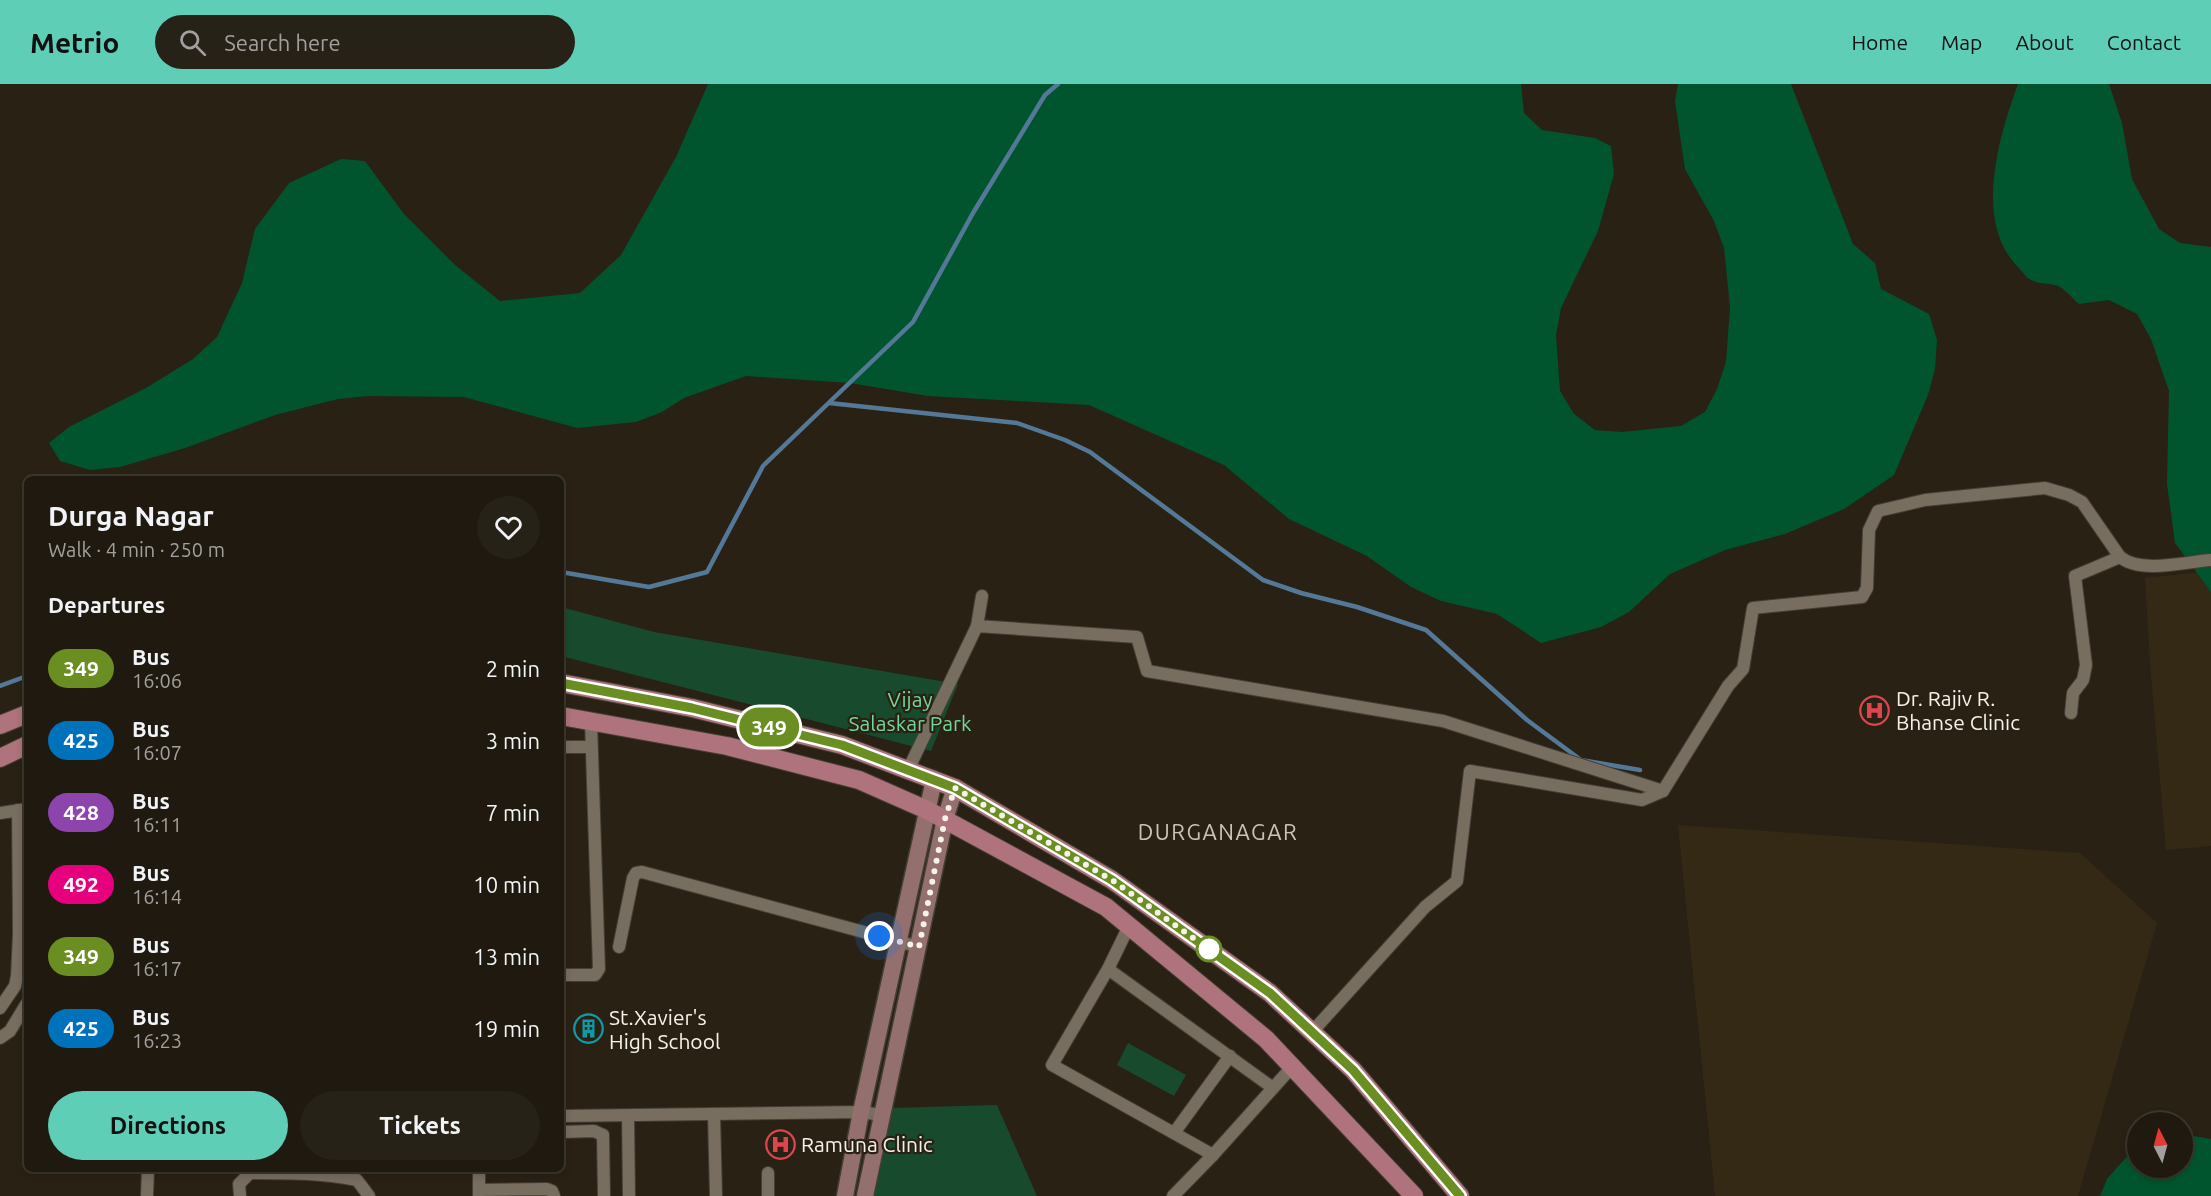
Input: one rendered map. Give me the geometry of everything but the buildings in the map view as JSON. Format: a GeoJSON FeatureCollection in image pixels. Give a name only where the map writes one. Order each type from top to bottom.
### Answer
{"type":"FeatureCollection","features":[{"type":"Feature","properties":{"kind":"main road"},"geometry":{"type":"LineString","coordinates":[[564,684],[692,708],[811,736],[842,745],[955,788],[1112,880],[1270,993],[1353,1070],[1460,1196]]}},
{"type":"Feature","properties":{"kind":"main road"},"geometry":{"type":"LineString","coordinates":[[0,725],[24,715]]}},
{"type":"Feature","properties":{"kind":"main road"},"geometry":{"type":"LineString","coordinates":[[564,717],[727,746],[858,780],[945,819],[1106,907],[1266,1039],[1414,1196]]}},
{"type":"Feature","properties":{"kind":"main road"},"geometry":{"type":"LineString","coordinates":[[0,758],[24,746]]}},
{"type":"Feature","properties":{"kind":"main road"},"geometry":{"type":"LineString","coordinates":[[845,1196],[861,1112],[934,780]]}},
{"type":"Feature","properties":{"kind":"main road"},"geometry":{"type":"LineString","coordinates":[[865,1196],[945,819],[955,788]]}},
{"type":"Feature","properties":{"kind":"street"},"geometry":{"type":"LineString","coordinates":[[1312,1032],[1425,907],[1457,881],[1470,771],[1642,800],[1663,791],[1728,686],[1743,669],[1753,608],[1862,597],[1867,588],[1869,530],[1878,511],[1926,500],[2045,488],[2070,495],[2082,502],[2120,557],[2127,562],[2142,566],[2211,560]]}},
{"type":"Feature","properties":{"kind":"street"},"geometry":{"type":"LineString","coordinates":[[2071,713],[2073,693],[2083,680],[2086,665],[2075,576],[2120,557]]}},
{"type":"Feature","properties":{"kind":"street"},"geometry":{"type":"LineString","coordinates":[[908,770],[977,626],[982,596]]}},
{"type":"Feature","properties":{"kind":"street"},"geometry":{"type":"LineString","coordinates":[[977,626],[1137,637],[1147,671],[1443,721],[1663,791]]}},
{"type":"Feature","properties":{"kind":"street"},"geometry":{"type":"LineString","coordinates":[[564,975],[596,975],[599,969],[591,722]]}},
{"type":"Feature","properties":{"kind":"street"},"geometry":{"type":"LineString","coordinates":[[564,747],[591,747]]}},
{"type":"Feature","properties":{"kind":"street"},"geometry":{"type":"LineString","coordinates":[[0,813],[23,809],[17,976],[15,986],[0,1008]]}},
{"type":"Feature","properties":{"kind":"street"},"geometry":{"type":"LineString","coordinates":[[619,946],[633,878],[636,873],[642,872],[919,947]]}},
{"type":"Feature","properties":{"kind":"street"},"geometry":{"type":"LineString","coordinates":[[1130,926],[1052,1065],[1214,1155]]}},
{"type":"Feature","properties":{"kind":"street"},"geometry":{"type":"LineString","coordinates":[[1107,969],[1273,1088]]}},
{"type":"Feature","properties":{"kind":"street"},"geometry":{"type":"LineString","coordinates":[[0,1038],[10,1031],[24,1008]]}},
{"type":"Feature","properties":{"kind":"street"},"geometry":{"type":"LineString","coordinates":[[1174,1133],[1230,1056]]}},
{"type":"Feature","properties":{"kind":"street"},"geometry":{"type":"LineString","coordinates":[[1173,1196],[1214,1155],[1292,1067]]}},
{"type":"Feature","properties":{"kind":"street"},"geometry":{"type":"LineString","coordinates":[[564,1116],[861,1112],[882,1115]]}},
{"type":"Feature","properties":{"kind":"street"},"geometry":{"type":"LineString","coordinates":[[714,1114],[716,1196]]}},
{"type":"Feature","properties":{"kind":"street"},"geometry":{"type":"LineString","coordinates":[[628,1116],[629,1196]]}},
{"type":"Feature","properties":{"kind":"street"},"geometry":{"type":"LineString","coordinates":[[564,1132],[594,1131],[603,1136],[604,1196]]}},
{"type":"Feature","properties":{"kind":"street"},"geometry":{"type":"LineString","coordinates":[[147,1196],[148,1172]]}},
{"type":"Feature","properties":{"kind":"street"},"geometry":{"type":"LineString","coordinates":[[479,1172],[479,1193],[547,1189],[552,1191],[554,1196]]}},
{"type":"Feature","properties":{"kind":"street"},"geometry":{"type":"LineString","coordinates":[[240,1196],[239,1184],[250,1173],[332,1175],[357,1180],[369,1196]]}},
{"type":"Feature","properties":{"kind":"street"},"geometry":{"type":"LineString","coordinates":[[768,1173],[768,1196]]}},
{"type":"Feature","properties":{"kind":"shaded area"},"geometry":{"type":"Polygon","coordinates":[[[2211,571],[2211,846],[2166,850],[2145,578],[2211,571]]]}},
{"type":"Feature","properties":{"kind":"shaded area"},"geometry":{"type":"Polygon","coordinates":[[[1678,825],[2080,853],[2157,923],[2078,1196],[1715,1196],[1678,825]]]}},
{"type":"Feature","properties":{"kind":"green space"},"geometry":{"type":"Polygon","coordinates":[[[708,84],[1521,84],[1524,113],[1542,130],[1595,138],[1611,146],[1614,174],[1598,231],[1561,308],[1556,335],[1560,391],[1574,414],[1595,430],[1622,432],[1681,426],[1705,412],[1717,389],[1726,362],[1730,307],[1724,248],[1714,221],[1685,169],[1675,101],[1678,84],[1791,84],[1853,244],[1875,263],[1881,289],[1929,314],[1937,340],[1935,369],[1928,395],[1894,475],[1844,509],[1785,534],[1725,550],[1670,574],[1629,612],[1601,627],[1541,643],[1497,614],[1441,601],[1411,587],[1367,556],[1289,519],[1224,465],[1089,405],[928,396],[850,383],[746,376],[684,398],[662,412],[636,422],[577,428],[464,397],[368,396],[338,399],[275,415],[185,448],[120,467],[90,470],[60,461],[49,443],[69,427],[146,388],[193,359],[217,337],[242,283],[255,229],[289,183],[341,159],[365,161],[404,214],[455,265],[500,301],[580,293],[621,255],[676,157],[708,84]]]}},
{"type":"Feature","properties":{"kind":"green space"},"geometry":{"type":"Polygon","coordinates":[[[2018,84],[2109,84],[2122,123],[2132,179],[2159,229],[2180,243],[2211,247],[2211,592],[2175,543],[2167,484],[2169,391],[2151,339],[2137,314],[2109,300],[2079,304],[2058,286],[2029,279],[2004,248],[1996,227],[1993,203],[1994,178],[2004,128],[2018,84]]]}},
{"type":"Feature","properties":{"kind":"green space","name":"Vijay Salaskar Park"},"geometry":{"type":"Polygon","coordinates":[[[564,608],[654,632],[958,684],[931,751],[564,657],[564,608]]]}},
{"type":"Feature","properties":{"kind":"green space"},"geometry":{"type":"Polygon","coordinates":[[[1128,1043],[1186,1075],[1174,1096],[1117,1065],[1128,1043]]]}},
{"type":"Feature","properties":{"kind":"green space"},"geometry":{"type":"Polygon","coordinates":[[[997,1105],[1037,1196],[873,1196],[890,1108],[997,1105]]]}},
{"type":"Feature","properties":{"kind":"green space"},"geometry":{"type":"Polygon","coordinates":[[[2193,1136],[2211,1139],[2211,1196],[2100,1196],[2107,1179],[2127,1156],[2127,1178],[2193,1178],[2193,1136]]]}},
{"type":"Feature","properties":{"kind":"waterway"},"geometry":{"type":"LineString","coordinates":[[564,573],[649,587],[707,572],[763,466],[913,322],[973,213],[1045,95],[1058,84]]}},
{"type":"Feature","properties":{"kind":"waterway"},"geometry":{"type":"LineString","coordinates":[[829,403],[1017,423],[1065,440],[1090,452],[1263,580],[1426,630],[1527,720],[1581,760],[1640,770]]}},
{"type":"Feature","properties":{"kind":"waterway"},"geometry":{"type":"LineString","coordinates":[[0,686],[24,677]]}},
{"type":"Feature","properties":{"kind":"bus line","name":"349"},"geometry":{"type":"LineString","coordinates":[[564,684],[692,708],[842,745],[955,788],[1112,880],[1270,993],[1353,1070],[1460,1196]]}},
{"type":"Feature","properties":{"kind":"place","name":"Dr. Rajiv R. Bhanse Clinic"},"geometry":{"type":"Point","coordinates":[1875,710]}},
{"type":"Feature","properties":{"kind":"place","name":"St.Xavier's High School"},"geometry":{"type":"Point","coordinates":[588,1029]}},
{"type":"Feature","properties":{"kind":"place","name":"Ramuna Clinic"},"geometry":{"type":"Point","coordinates":[780,1144]}},
{"type":"Feature","properties":{"kind":"district","name":"DURGANAGAR"},"geometry":{"type":"Point","coordinates":[1218,831]}},
{"type":"Feature","properties":{"kind":"route"},"geometry":{"type":"LineString","coordinates":[[879,936],[919,947],[945,819],[955,788],[1112,880],[1217,955],[1209,949]]}}]}
